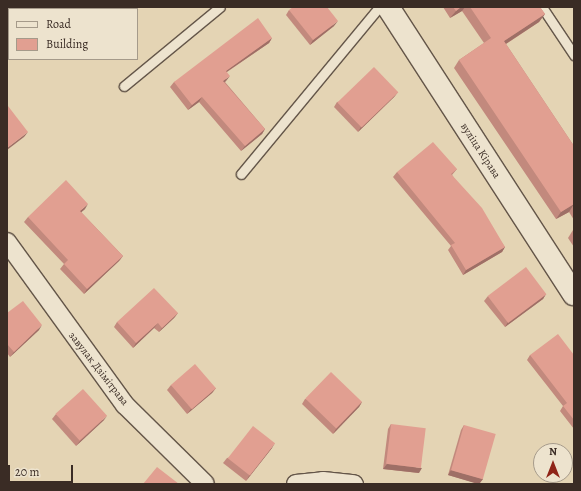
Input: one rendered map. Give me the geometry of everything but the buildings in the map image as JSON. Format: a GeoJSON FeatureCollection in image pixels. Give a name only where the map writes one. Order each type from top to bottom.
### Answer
{"type":"FeatureCollection","features":[{"type":"Feature","properties":{"kind":"main road","name":"вуліца Кірава"},"geometry":{"type":"LineString","coordinates":[[388,7],[574,294]]}},
{"type":"Feature","properties":{"kind":"street","name":"завулак Дзімітрава"},"geometry":{"type":"LineString","coordinates":[[7,242],[125,405],[205,484]]}},
{"type":"Feature","properties":{"kind":"street"},"geometry":{"type":"LineString","coordinates":[[296,484],[324,481],[354,484]]}},
{"type":"Feature","properties":{"kind":"lane"},"geometry":{"type":"LineString","coordinates":[[124,86],[220,7]]}},
{"type":"Feature","properties":{"kind":"lane"},"geometry":{"type":"LineString","coordinates":[[241,174],[379,7]]}},
{"type":"Feature","properties":{"kind":"lane"},"geometry":{"type":"LineString","coordinates":[[542,7],[574,55]]}}]}
